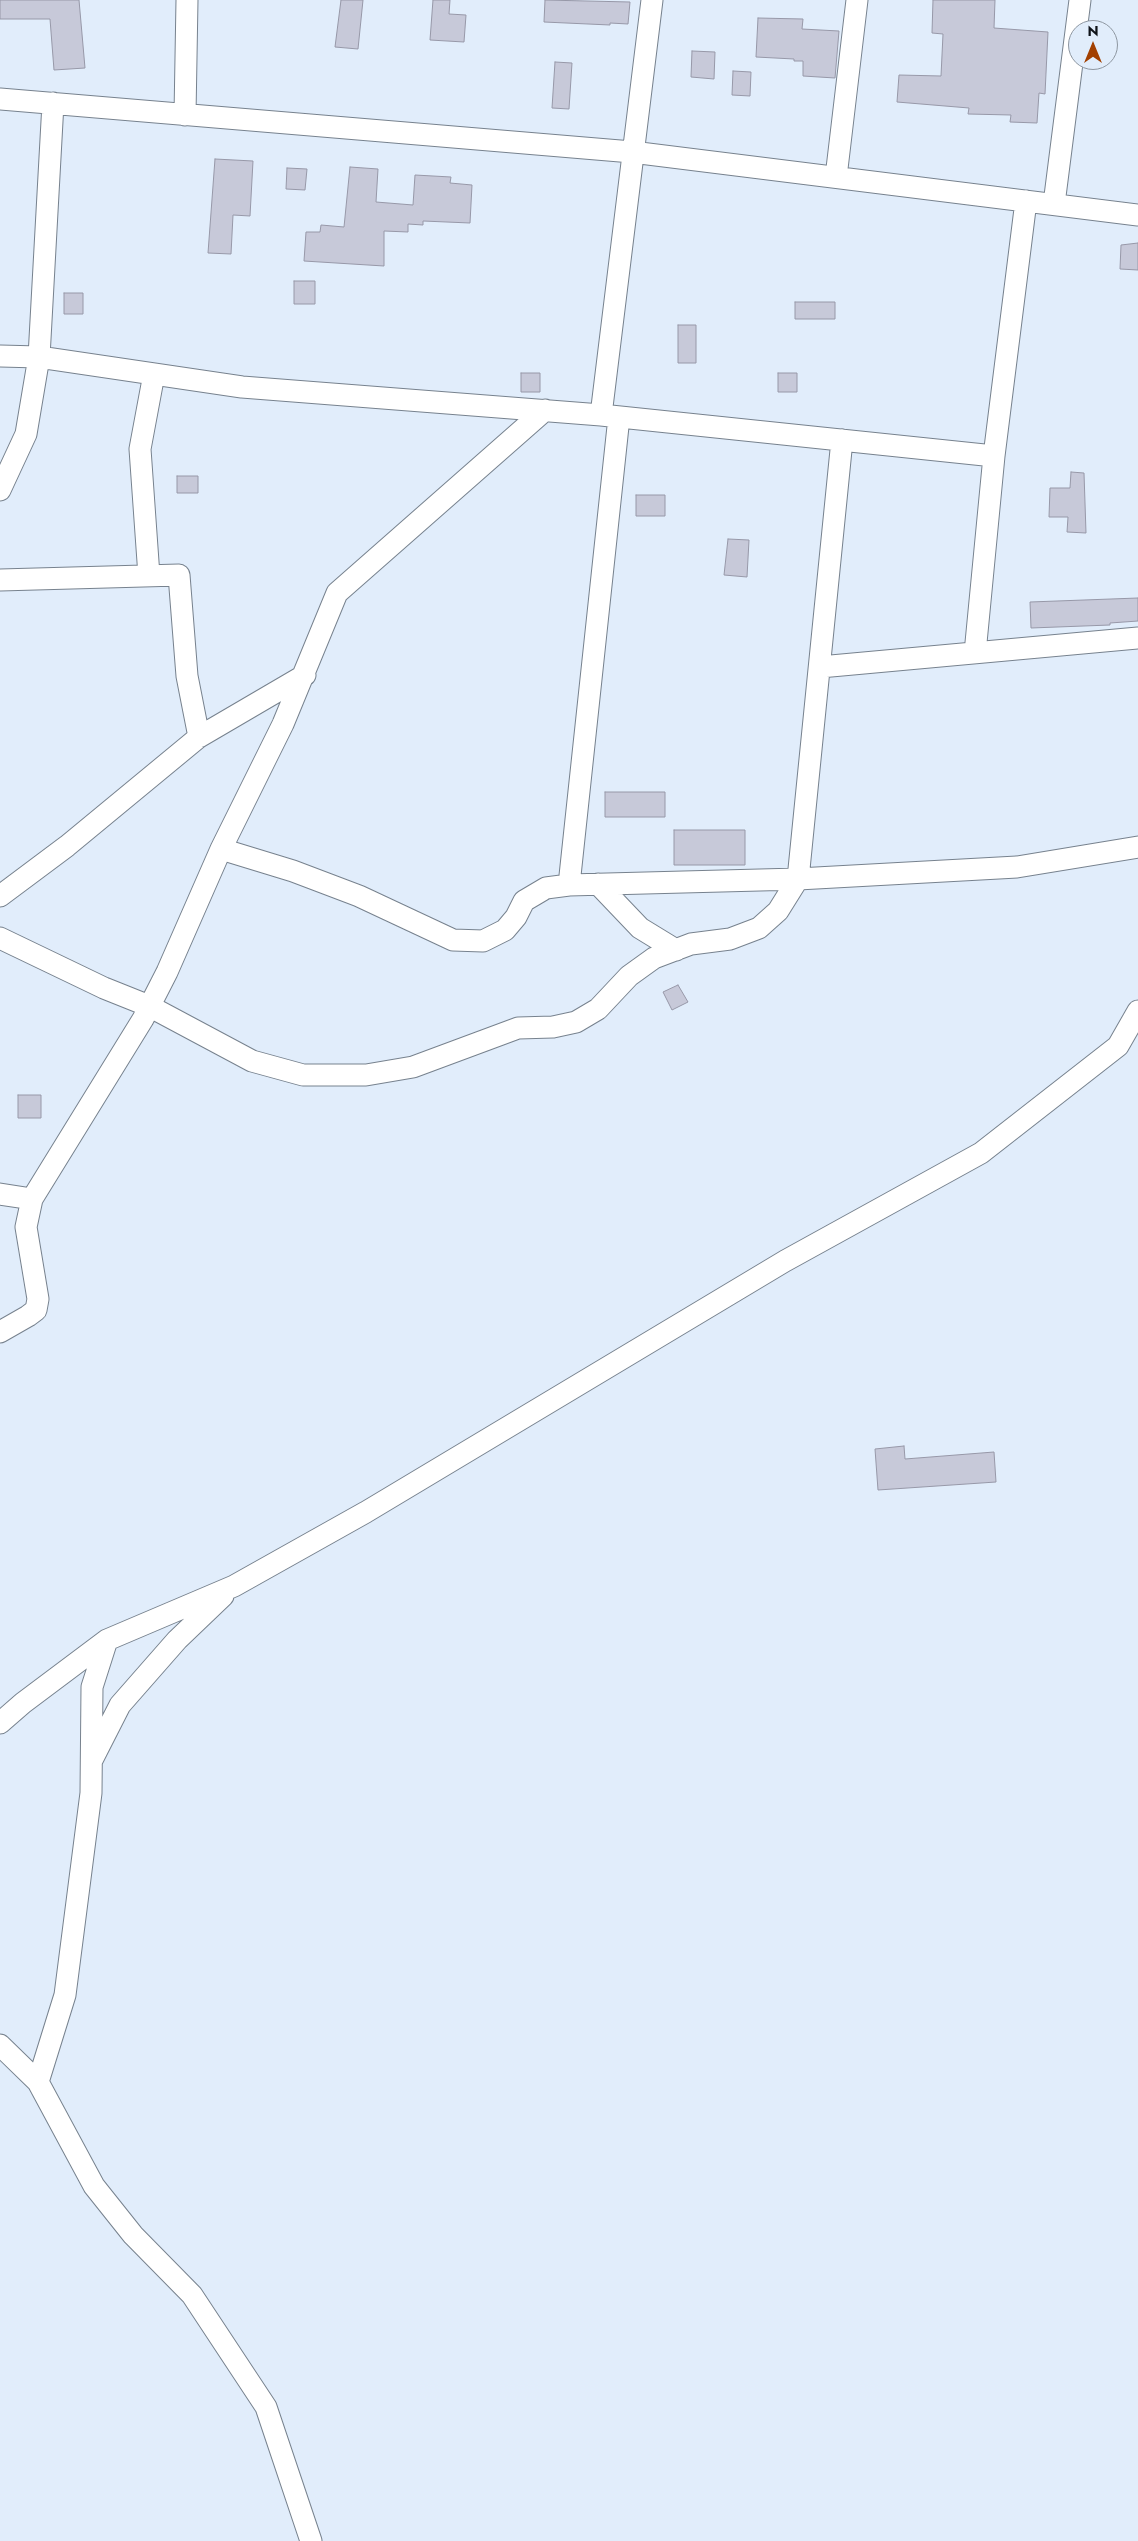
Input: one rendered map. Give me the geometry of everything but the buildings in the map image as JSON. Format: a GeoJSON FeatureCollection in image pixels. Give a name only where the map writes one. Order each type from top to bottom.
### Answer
{"type":"FeatureCollection","features":[{"type":"Feature","properties":{"kind":"street"},"geometry":{"type":"LineString","coordinates":[[185,114],[187,0]]}},
{"type":"Feature","properties":{"kind":"street"},"geometry":{"type":"LineString","coordinates":[[569,885],[632,152],[652,0]]}},
{"type":"Feature","properties":{"kind":"street"},"geometry":{"type":"LineString","coordinates":[[836,177],[857,0]]}},
{"type":"Feature","properties":{"kind":"street"},"geometry":{"type":"LineString","coordinates":[[1054,204],[1080,0]]}},
{"type":"Feature","properties":{"kind":"street"},"geometry":{"type":"LineString","coordinates":[[0,99],[632,152],[1138,215]]}},
{"type":"Feature","properties":{"kind":"street"},"geometry":{"type":"LineString","coordinates":[[0,490],[26,434],[39,357],[53,103]]}},
{"type":"Feature","properties":{"kind":"street"},"geometry":{"type":"LineString","coordinates":[[975,653],[994,456],[1026,201]]}},
{"type":"Feature","properties":{"kind":"street"},"geometry":{"type":"LineString","coordinates":[[0,356],[39,357],[242,387],[545,410],[994,456]]}},
{"type":"Feature","properties":{"kind":"street"},"geometry":{"type":"LineString","coordinates":[[149,576],[140,449],[154,374]]}},
{"type":"Feature","properties":{"kind":"street"},"geometry":{"type":"LineString","coordinates":[[0,1332],[36,1310],[38,1299],[26,1227],[32,1199],[149,1006],[167,972],[221,849],[284,724],[337,592],[545,410]]}},
{"type":"Feature","properties":{"kind":"street"},"geometry":{"type":"LineString","coordinates":[[0,938],[104,988],[149,1006],[252,1061],[303,1075],[366,1075],[413,1067],[518,1028],[553,1027],[576,1022],[598,1009],[629,976],[654,958],[691,944],[730,939],[758,928],[778,911],[798,879],[842,440]]}},
{"type":"Feature","properties":{"kind":"street"},"geometry":{"type":"LineString","coordinates":[[0,580],[179,575],[186,676],[199,737]]}},
{"type":"Feature","properties":{"kind":"street"},"geometry":{"type":"LineString","coordinates":[[820,667],[1138,638]]}},
{"type":"Feature","properties":{"kind":"street"},"geometry":{"type":"LineString","coordinates":[[0,896],[67,846],[199,737],[305,675]]}},
{"type":"Feature","properties":{"kind":"street"},"geometry":{"type":"LineString","coordinates":[[221,849],[293,871],[359,896],[453,940],[483,941],[505,930],[516,917],[524,901],[546,888],[569,885],[798,879],[1017,867],[1138,847]]}},
{"type":"Feature","properties":{"kind":"street"},"geometry":{"type":"LineString","coordinates":[[598,884],[640,928],[676,950]]}},
{"type":"Feature","properties":{"kind":"street"},"geometry":{"type":"LineString","coordinates":[[0,1723],[108,1640],[234,1586],[366,1512],[785,1261],[981,1153],[1118,1046],[1138,1011]]}},
{"type":"Feature","properties":{"kind":"street"},"geometry":{"type":"LineString","coordinates":[[0,1194],[32,1199]]}},
{"type":"Feature","properties":{"kind":"street"},"geometry":{"type":"LineString","coordinates":[[91,1762],[120,1705],[176,1640],[234,1586]]}},
{"type":"Feature","properties":{"kind":"street"},"geometry":{"type":"LineString","coordinates":[[38,2082],[65,1996],[91,1793],[92,1687],[108,1640]]}},
{"type":"Feature","properties":{"kind":"street"},"geometry":{"type":"LineString","coordinates":[[0,2045],[38,2082],[94,2186],[133,2235],[192,2295],[266,2407],[311,2541]]}}]}
